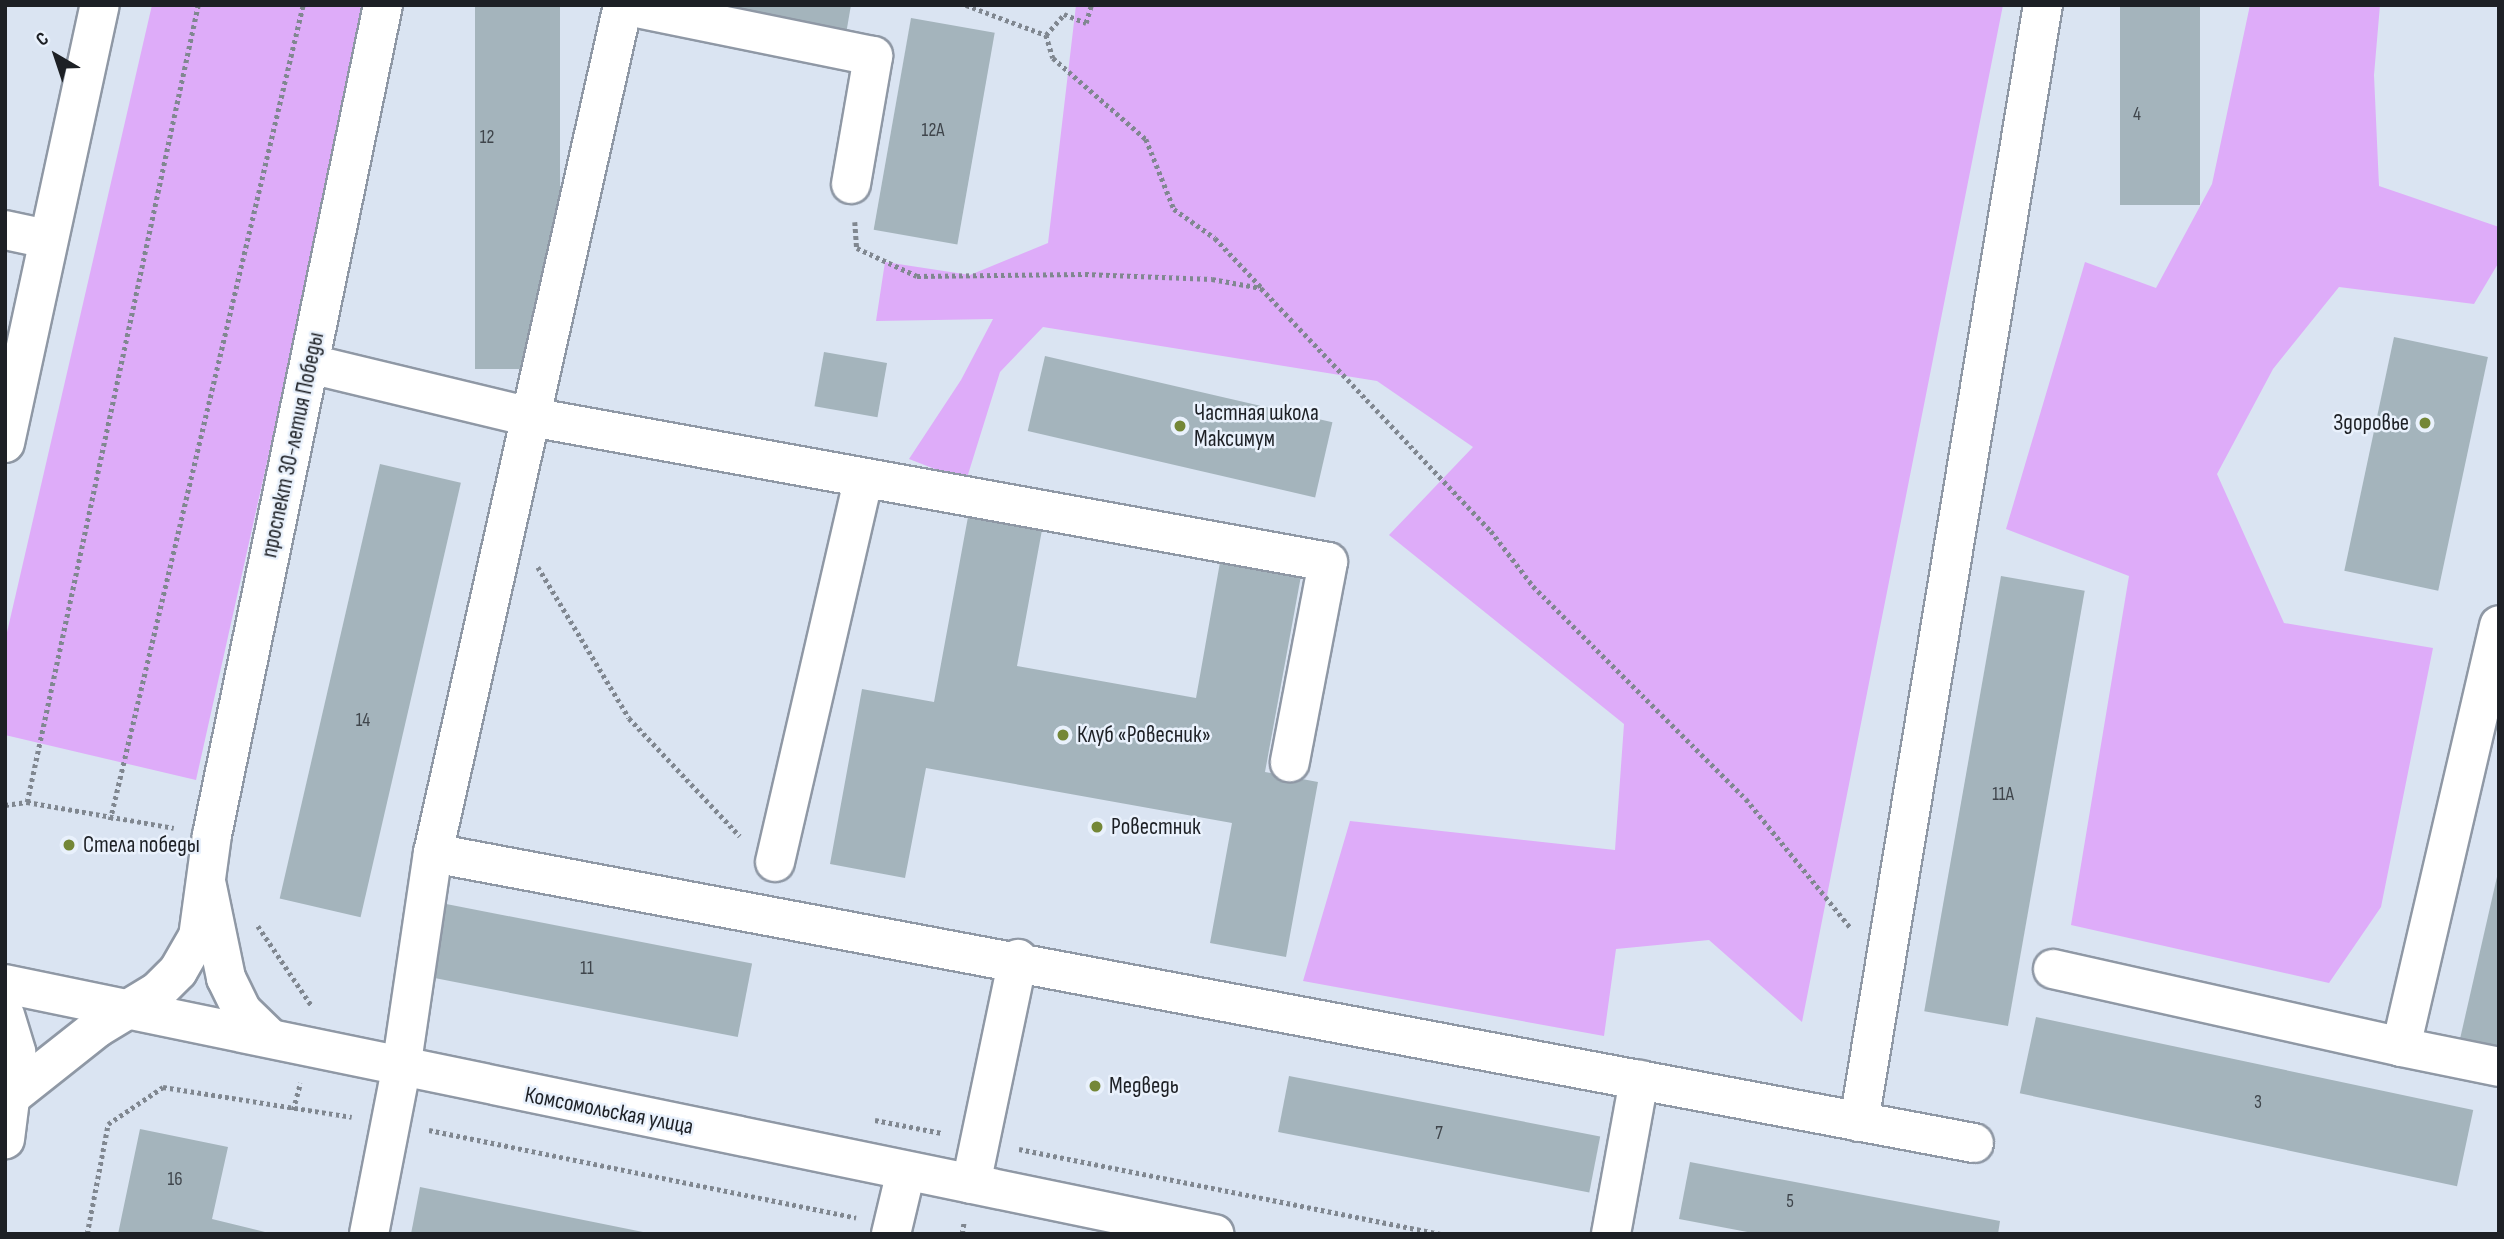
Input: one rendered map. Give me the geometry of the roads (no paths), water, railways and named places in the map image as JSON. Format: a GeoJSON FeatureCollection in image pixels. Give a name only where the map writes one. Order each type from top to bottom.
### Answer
{"type":"FeatureCollection","features":[{"type":"Feature","properties":{"kind":"main road"},"geometry":{"type":"LineString","coordinates":[[5,443],[47,239],[100,5]]}},
{"type":"Feature","properties":{"kind":"main road","name":"проспект 30-летия Победы"},"geometry":{"type":"LineString","coordinates":[[15,1093],[97,1028],[130,1010],[178,971],[198,937],[212,835],[383,5]]}},
{"type":"Feature","properties":{"kind":"main road"},"geometry":{"type":"LineString","coordinates":[[369,1234],[401,1069],[433,853],[623,5],[873,56],[851,184]]}},
{"type":"Feature","properties":{"kind":"main road"},"geometry":{"type":"LineString","coordinates":[[1860,1122],[2043,5]]}},
{"type":"Feature","properties":{"kind":"main road"},"geometry":{"type":"LineString","coordinates":[[5,230],[47,239]]}},
{"type":"Feature","properties":{"kind":"main road"},"geometry":{"type":"LineString","coordinates":[[310,364],[531,416],[863,480],[1328,562],[1290,762]]}},
{"type":"Feature","properties":{"kind":"main road"},"geometry":{"type":"LineString","coordinates":[[761,852],[863,480]]}},
{"type":"Feature","properties":{"kind":"main road"},"geometry":{"type":"LineString","coordinates":[[2401,1047],[2499,625]]}},
{"type":"Feature","properties":{"kind":"main road"},"geometry":{"type":"LineString","coordinates":[[433,853],[1018,960],[1974,1143]]}},
{"type":"Feature","properties":{"kind":"main road","name":"проспект 30-летия Победы"},"geometry":{"type":"LineString","coordinates":[[207,886],[226,978],[242,1011],[270,1038]]}},
{"type":"Feature","properties":{"kind":"main road"},"geometry":{"type":"LineString","coordinates":[[971,1184],[1018,960]]}},
{"type":"Feature","properties":{"kind":"main road"},"geometry":{"type":"LineString","coordinates":[[2053,969],[2499,1067]]}},
{"type":"Feature","properties":{"kind":"main road","name":"Комсомольская улица"},"geometry":{"type":"LineString","coordinates":[[5,984],[270,1038],[401,1069],[971,1184],[1077,1220],[1214,1234]]}},
{"type":"Feature","properties":{"kind":"main road"},"geometry":{"type":"LineString","coordinates":[[5,1015],[16,1052],[15,1093],[5,1139]]}},
{"type":"Feature","properties":{"kind":"main road"},"geometry":{"type":"LineString","coordinates":[[1611,1234],[1639,1080]]}},
{"type":"Feature","properties":{"kind":"main road"},"geometry":{"type":"LineString","coordinates":[[892,1230],[906,1171]]}},
{"type":"Feature","properties":{"kind":"place","name":"Здоровье"},"geometry":{"type":"Point","coordinates":[2425,423]}},
{"type":"Feature","properties":{"kind":"place","name":"Частная школа Максимум"},"geometry":{"type":"Point","coordinates":[1180,426]}},
{"type":"Feature","properties":{"kind":"place","name":"Клуб «Ровесник»"},"geometry":{"type":"Point","coordinates":[1063,735]}},
{"type":"Feature","properties":{"kind":"place","name":"Ровестник"},"geometry":{"type":"Point","coordinates":[1097,827]}},
{"type":"Feature","properties":{"kind":"place","name":"Стела победы"},"geometry":{"type":"Point","coordinates":[69,845]}},
{"type":"Feature","properties":{"kind":"place","name":"Медведь"},"geometry":{"type":"Point","coordinates":[1095,1086]}}]}
